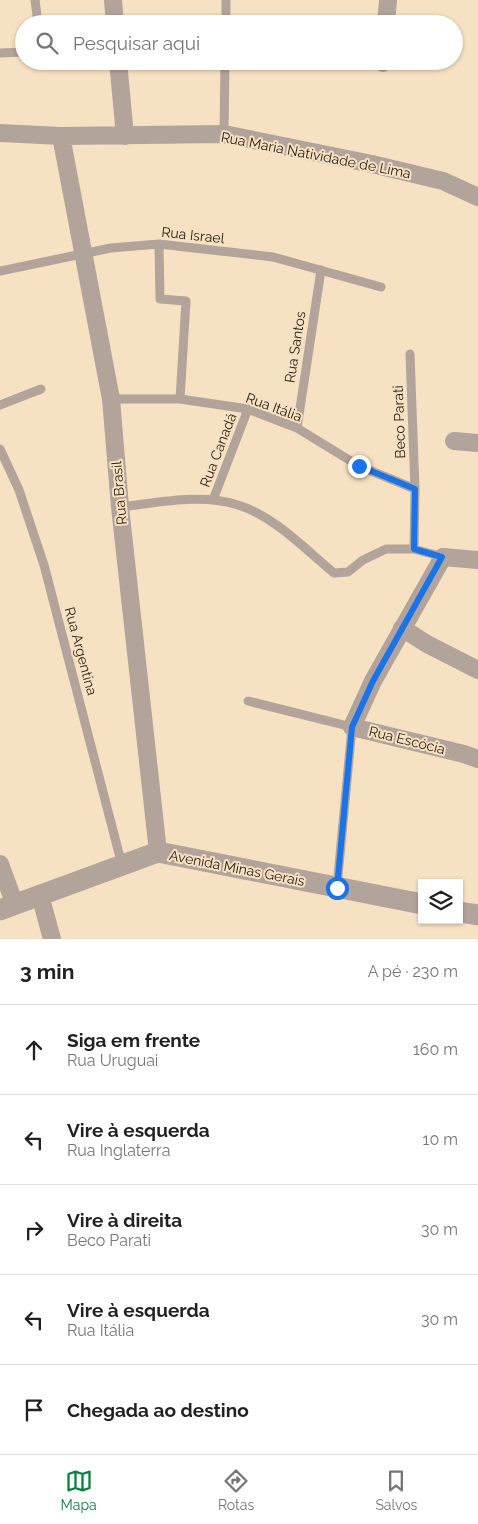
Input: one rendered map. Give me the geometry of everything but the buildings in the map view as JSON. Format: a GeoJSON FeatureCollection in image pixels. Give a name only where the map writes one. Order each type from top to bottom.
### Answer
{"type":"FeatureCollection","features":[{"type":"Feature","properties":{"kind":"street"},"geometry":{"type":"LineString","coordinates":[[113,0],[114,15]]}},
{"type":"Feature","properties":{"kind":"street"},"geometry":{"type":"LineString","coordinates":[[387,15],[388,0]]}},
{"type":"Feature","properties":{"kind":"street"},"geometry":{"type":"LineString","coordinates":[[119,70],[125,136]]}},
{"type":"Feature","properties":{"kind":"street","name":"Rua Maria Natividade de Lima"},"geometry":{"type":"LineString","coordinates":[[0,133],[61,136],[224,134],[372,164],[444,181],[478,197]]}},
{"type":"Feature","properties":{"kind":"street","name":"Rua Brasil"},"geometry":{"type":"LineString","coordinates":[[61,136],[111,399],[120,507],[158,852]]}},
{"type":"Feature","properties":{"kind":"street"},"geometry":{"type":"LineString","coordinates":[[454,441],[478,443]]}},
{"type":"Feature","properties":{"kind":"street"},"geometry":{"type":"LineString","coordinates":[[352,727],[373,681],[442,557],[478,560]]}},
{"type":"Feature","properties":{"kind":"street"},"geometry":{"type":"LineString","coordinates":[[402,628],[427,644],[478,670]]}},
{"type":"Feature","properties":{"kind":"street","name":"Rua Escócia"},"geometry":{"type":"LineString","coordinates":[[352,727],[464,754],[478,760]]}},
{"type":"Feature","properties":{"kind":"street","name":"Avenida Minas Gerais"},"geometry":{"type":"LineString","coordinates":[[7,908],[158,852],[418,903]]}},
{"type":"Feature","properties":{"kind":"street"},"geometry":{"type":"LineString","coordinates":[[0,864],[7,908]]}},
{"type":"Feature","properties":{"kind":"street"},"geometry":{"type":"LineString","coordinates":[[40,895],[52,939]]}},
{"type":"Feature","properties":{"kind":"street"},"geometry":{"type":"LineString","coordinates":[[463,913],[478,915]]}},
{"type":"Feature","properties":{"kind":"lane"},"geometry":{"type":"LineString","coordinates":[[35,0],[37,15]]}},
{"type":"Feature","properties":{"kind":"lane"},"geometry":{"type":"LineString","coordinates":[[226,0],[226,15]]}},
{"type":"Feature","properties":{"kind":"lane"},"geometry":{"type":"LineString","coordinates":[[0,53],[15,52]]}},
{"type":"Feature","properties":{"kind":"lane"},"geometry":{"type":"LineString","coordinates":[[224,134],[225,70]]}},
{"type":"Feature","properties":{"kind":"lane"},"geometry":{"type":"LineString","coordinates":[[159,244],[160,299],[186,301],[180,399]]}},
{"type":"Feature","properties":{"kind":"lane","name":"Rua Israel"},"geometry":{"type":"LineString","coordinates":[[0,271],[111,248],[159,244],[273,257],[381,287]]}},
{"type":"Feature","properties":{"kind":"lane","name":"Rua Santos"},"geometry":{"type":"LineString","coordinates":[[297,428],[321,270]]}},
{"type":"Feature","properties":{"kind":"lane","name":"Beco Parati"},"geometry":{"type":"LineString","coordinates":[[410,354],[415,489],[414,549]]}},
{"type":"Feature","properties":{"kind":"lane"},"geometry":{"type":"LineString","coordinates":[[0,405],[41,389]]}},
{"type":"Feature","properties":{"kind":"lane","name":"Rua Itália"},"geometry":{"type":"LineString","coordinates":[[111,399],[180,399],[248,409],[297,428],[359,466],[415,489]]}},
{"type":"Feature","properties":{"kind":"lane","name":"Rua Canadá"},"geometry":{"type":"LineString","coordinates":[[213,500],[248,409]]}},
{"type":"Feature","properties":{"kind":"lane","name":"Rua Argentina"},"geometry":{"type":"LineString","coordinates":[[0,449],[19,490],[44,565],[122,865]]}},
{"type":"Feature","properties":{"kind":"lane"},"geometry":{"type":"LineString","coordinates":[[120,507],[190,500],[213,500],[237,505],[254,512],[278,527],[334,573],[348,572],[363,560],[386,549],[414,549],[442,557]]}},
{"type":"Feature","properties":{"kind":"lane","name":"Rua Escócia"},"geometry":{"type":"LineString","coordinates":[[248,700],[352,727]]}},
{"type":"Feature","properties":{"kind":"lane"},"geometry":{"type":"LineString","coordinates":[[337,888],[352,727]]}},
{"type":"Feature","properties":{"kind":"route"},"geometry":{"type":"LineString","coordinates":[[337,888],[352,727],[373,681],[442,557],[414,549],[415,489],[359,466]]}}]}
